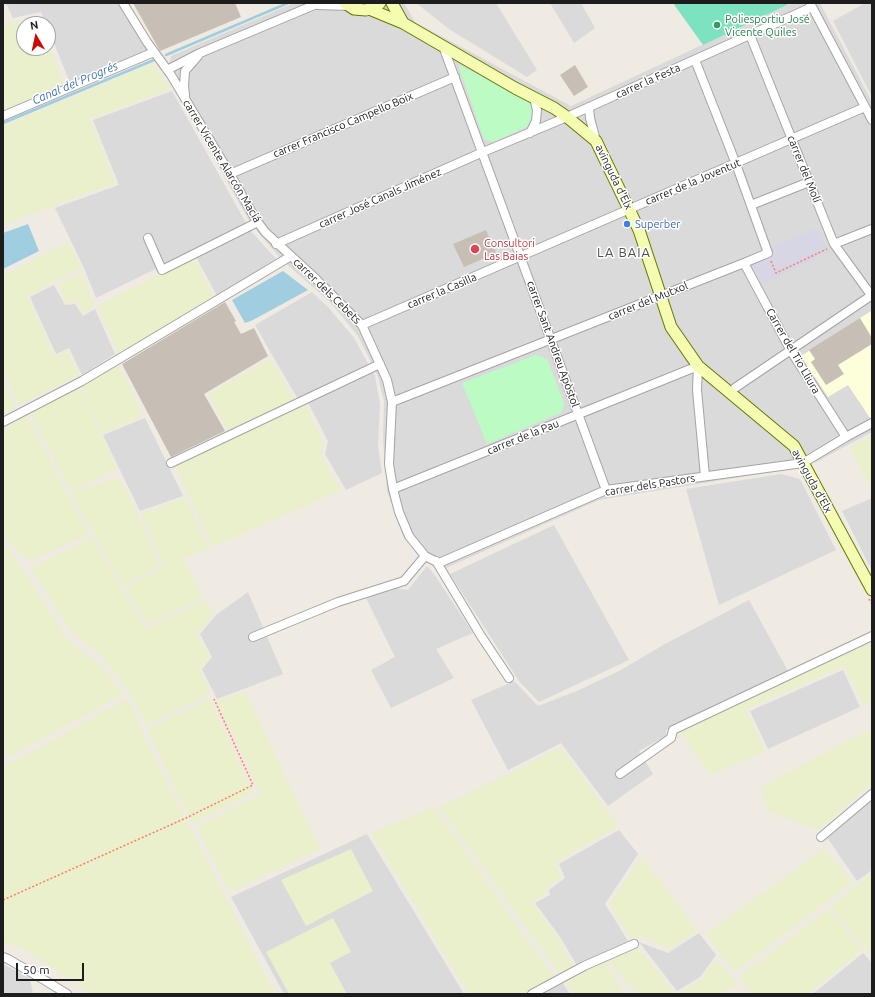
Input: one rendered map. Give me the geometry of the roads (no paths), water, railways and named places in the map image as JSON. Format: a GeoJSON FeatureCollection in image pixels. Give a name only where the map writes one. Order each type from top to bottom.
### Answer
{"type":"FeatureCollection","features":[{"type":"Feature","properties":{"kind":"main road"},"geometry":{"type":"LineString","coordinates":[[369,9],[380,3]]}},
{"type":"Feature","properties":{"kind":"main road"},"geometry":{"type":"LineString","coordinates":[[392,3],[403,23]]}},
{"type":"Feature","properties":{"kind":"main road","name":"avinguda d'Elx"},"geometry":{"type":"LineString","coordinates":[[348,5],[354,9],[369,9],[403,23],[484,70],[554,108],[596,141],[639,230],[671,326],[698,366],[794,446],[868,577],[872,590]]}},
{"type":"Feature","properties":{"kind":"street","name":"carrer Vicente Alarcón Maciá"},"geometry":{"type":"LineString","coordinates":[[123,3],[187,101],[258,222],[276,244]]}},
{"type":"Feature","properties":{"kind":"street"},"geometry":{"type":"LineString","coordinates":[[301,11],[306,3]]}},
{"type":"Feature","properties":{"kind":"street"},"geometry":{"type":"LineString","coordinates":[[169,73],[200,54],[318,4],[348,5]]}},
{"type":"Feature","properties":{"kind":"street"},"geometry":{"type":"LineString","coordinates":[[811,5],[872,120]]}},
{"type":"Feature","properties":{"kind":"street","name":"carrer la Festa"},"geometry":{"type":"LineString","coordinates":[[483,152],[567,117],[695,60],[811,5]]}},
{"type":"Feature","properties":{"kind":"street","name":"carrer del Molí"},"geometry":{"type":"LineString","coordinates":[[750,35],[833,240],[872,295]]}},
{"type":"Feature","properties":{"kind":"street","name":"carrer Sant Andreu Apòstol"},"geometry":{"type":"LineString","coordinates":[[443,46],[606,490]]}},
{"type":"Feature","properties":{"kind":"street"},"geometry":{"type":"LineString","coordinates":[[3,116],[154,52]]}},
{"type":"Feature","properties":{"kind":"street"},"geometry":{"type":"LineString","coordinates":[[187,101],[184,86],[185,71],[200,54]]}},
{"type":"Feature","properties":{"kind":"street"},"geometry":{"type":"LineString","coordinates":[[695,60],[751,205],[809,182]]}},
{"type":"Feature","properties":{"kind":"street","name":"carrer Francisco Campello Boix"},"geometry":{"type":"LineString","coordinates":[[230,174],[455,77]]}},
{"type":"Feature","properties":{"kind":"street"},"geometry":{"type":"LineString","coordinates":[[530,133],[536,121],[537,110],[534,98]]}},
{"type":"Feature","properties":{"kind":"street"},"geometry":{"type":"LineString","coordinates":[[589,107],[590,118],[596,141]]}},
{"type":"Feature","properties":{"kind":"street","name":"carrer de la Joventut"},"geometry":{"type":"LineString","coordinates":[[521,257],[865,107]]}},
{"type":"Feature","properties":{"kind":"street","name":"carrer José Canals Jiménez"},"geometry":{"type":"LineString","coordinates":[[276,244],[483,152]]}},
{"type":"Feature","properties":{"kind":"street","name":"carrer del Mutxol"},"geometry":{"type":"LineString","coordinates":[[392,402],[744,263],[767,251],[751,205]]}},
{"type":"Feature","properties":{"kind":"street"},"geometry":{"type":"LineString","coordinates":[[148,238],[162,270],[258,222]]}},
{"type":"Feature","properties":{"kind":"street"},"geometry":{"type":"LineString","coordinates":[[833,240],[872,229]]}},
{"type":"Feature","properties":{"kind":"street","name":"carrer dels Cebets"},"geometry":{"type":"LineString","coordinates":[[276,244],[315,278],[362,325],[387,380],[392,402],[389,464],[399,512],[409,536],[425,556],[437,562]]}},
{"type":"Feature","properties":{"kind":"street"},"geometry":{"type":"LineString","coordinates":[[3,422],[82,381],[291,256]]}},
{"type":"Feature","properties":{"kind":"street","name":"carrer la Casilla"},"geometry":{"type":"LineString","coordinates":[[362,325],[521,257]]}},
{"type":"Feature","properties":{"kind":"street","name":"Carrer del Tio Lliura"},"geometry":{"type":"LineString","coordinates":[[744,263],[791,351],[846,437]]}},
{"type":"Feature","properties":{"kind":"street"},"geometry":{"type":"LineString","coordinates":[[729,392],[872,295]]}},
{"type":"Feature","properties":{"kind":"street"},"geometry":{"type":"LineString","coordinates":[[171,463],[380,364]]}},
{"type":"Feature","properties":{"kind":"street"},"geometry":{"type":"LineString","coordinates":[[698,366],[697,390],[705,476]]}},
{"type":"Feature","properties":{"kind":"street","name":"carrer de la Pau"},"geometry":{"type":"LineString","coordinates":[[393,489],[698,366]]}},
{"type":"Feature","properties":{"kind":"street"},"geometry":{"type":"LineString","coordinates":[[803,463],[872,423]]}},
{"type":"Feature","properties":{"kind":"street","name":"carrer dels Pastors"},"geometry":{"type":"LineString","coordinates":[[437,562],[606,490],[803,463]]}},
{"type":"Feature","properties":{"kind":"street"},"geometry":{"type":"LineString","coordinates":[[253,637],[338,602],[404,581],[425,556]]}},
{"type":"Feature","properties":{"kind":"street"},"geometry":{"type":"LineString","coordinates":[[437,562],[481,636],[509,678]]}},
{"type":"Feature","properties":{"kind":"street"},"geometry":{"type":"LineString","coordinates":[[620,774],[671,738],[672,730],[872,636]]}},
{"type":"Feature","properties":{"kind":"street"},"geometry":{"type":"LineString","coordinates":[[821,837],[872,794]]}},
{"type":"Feature","properties":{"kind":"street"},"geometry":{"type":"LineString","coordinates":[[532,994],[584,966],[634,944]]}},
{"type":"Feature","properties":{"kind":"street"},"geometry":{"type":"LineString","coordinates":[[3,958],[67,994]]}},
{"type":"Feature","properties":{"kind":"water"},"geometry":{"type":"Polygon","coordinates":[[[28,224],[39,251],[3,269],[3,233],[28,224]]]}},
{"type":"Feature","properties":{"kind":"water"},"geometry":{"type":"Polygon","coordinates":[[[283,271],[308,290],[245,323],[232,300],[283,271]]]}},
{"type":"Feature","properties":{"kind":"waterway"},"geometry":{"type":"LineString","coordinates":[[166,55],[288,3]]}},
{"type":"Feature","properties":{"kind":"waterway","name":"Canal del Progrés"},"geometry":{"type":"LineString","coordinates":[[3,123],[154,60]]}},
{"type":"Feature","properties":{"kind":"place","name":"Poliesportiu José Vicente Quiles"},"geometry":{"type":"Point","coordinates":[717,25]}},
{"type":"Feature","properties":{"kind":"place","name":"Superber"},"geometry":{"type":"Point","coordinates":[627,224]}},
{"type":"Feature","properties":{"kind":"place","name":"Consultori Las Baias"},"geometry":{"type":"Point","coordinates":[475,249]}},
{"type":"Feature","properties":{"kind":"district","name":"LA BAIA"},"geometry":{"type":"Point","coordinates":[624,253]}}]}
